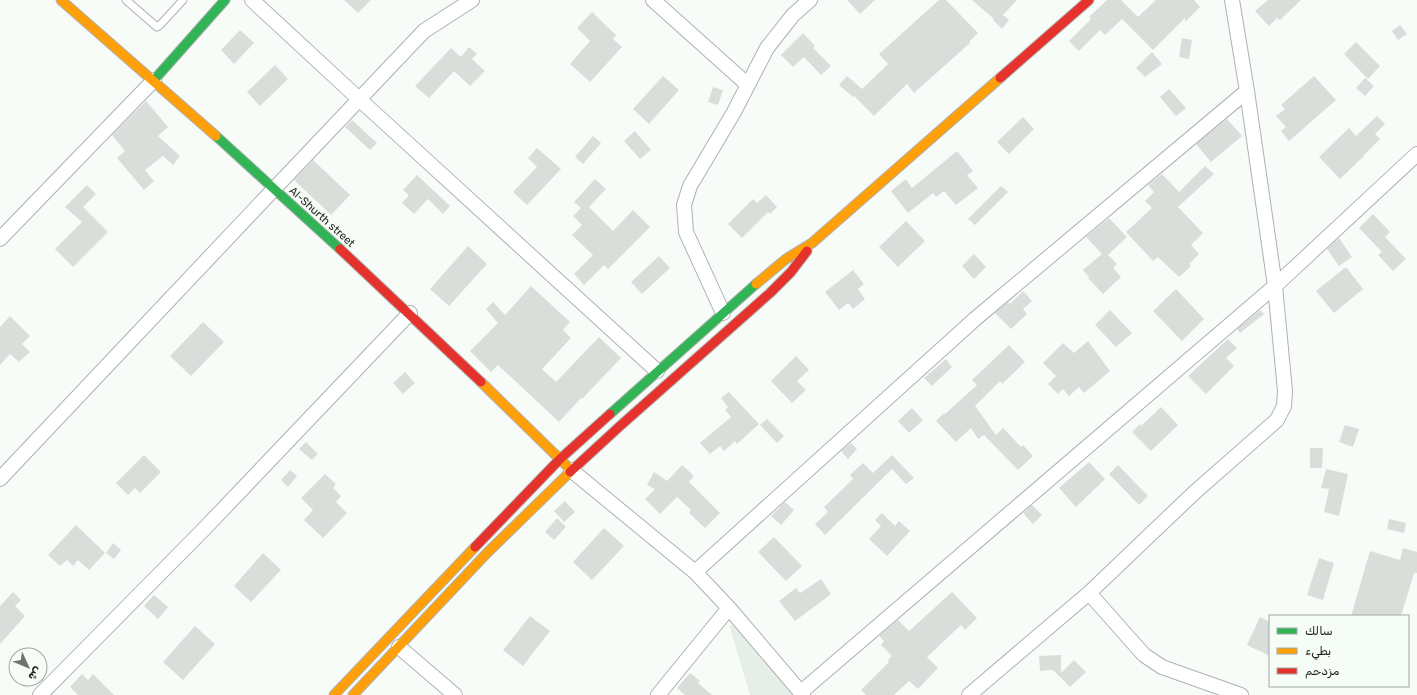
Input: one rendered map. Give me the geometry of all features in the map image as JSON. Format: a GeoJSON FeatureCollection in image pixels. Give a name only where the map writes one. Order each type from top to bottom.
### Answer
{"type":"FeatureCollection","features":[{"type":"Feature","properties":{"kind":"main road","name":"Al-Shurth street"},"geometry":{"type":"LineString","coordinates":[[61,0],[154,80],[410,313],[571,470]]}},
{"type":"Feature","properties":{"kind":"main road"},"geometry":{"type":"LineString","coordinates":[[154,80],[224,0]]}},
{"type":"Feature","properties":{"kind":"main road"},"geometry":{"type":"LineString","coordinates":[[334,695],[442,579],[560,459],[656,371],[772,270],[786,259],[812,243],[1089,0]]}},
{"type":"Feature","properties":{"kind":"main road"},"geometry":{"type":"LineString","coordinates":[[353,695],[490,550],[571,470],[770,293],[802,259],[812,243]]}},
{"type":"Feature","properties":{"kind":"street"},"geometry":{"type":"LineString","coordinates":[[252,0],[656,371]]}},
{"type":"Feature","properties":{"kind":"street"},"geometry":{"type":"LineString","coordinates":[[0,479],[424,31],[472,0]]}},
{"type":"Feature","properties":{"kind":"street"},"geometry":{"type":"LineString","coordinates":[[653,0],[748,85]]}},
{"type":"Feature","properties":{"kind":"street"},"geometry":{"type":"LineString","coordinates":[[723,313],[686,232],[684,205],[690,186],[734,112],[767,48],[793,15],[810,0]]}},
{"type":"Feature","properties":{"kind":"street"},"geometry":{"type":"LineString","coordinates":[[968,695],[1089,593],[1195,492],[1277,420],[1284,406],[1285,391],[1274,286],[1247,90],[1232,0]]}},
{"type":"Feature","properties":{"kind":"street"},"geometry":{"type":"LineString","coordinates":[[0,239],[154,80]]}},
{"type":"Feature","properties":{"kind":"street"},"geometry":{"type":"LineString","coordinates":[[695,572],[976,319],[1247,90]]}},
{"type":"Feature","properties":{"kind":"street"},"geometry":{"type":"LineString","coordinates":[[571,470],[695,572],[729,608],[802,694],[1274,286],[1417,154]]}},
{"type":"Feature","properties":{"kind":"street"},"geometry":{"type":"LineString","coordinates":[[40,695],[202,532],[410,313]]}},
{"type":"Feature","properties":{"kind":"street"},"geometry":{"type":"LineString","coordinates":[[1089,593],[1144,654],[1162,667],[1241,695]]}},
{"type":"Feature","properties":{"kind":"street"},"geometry":{"type":"LineString","coordinates":[[658,695],[729,608]]}},
{"type":"Feature","properties":{"kind":"street"},"geometry":{"type":"LineString","coordinates":[[398,647],[454,695]]}},
{"type":"Feature","properties":{"kind":"lane"},"geometry":{"type":"LineString","coordinates":[[126,0],[157,27],[160,26],[183,0]]}},
{"type":"Feature","properties":{"kind":"shaded area"},"geometry":{"type":"Polygon","coordinates":[[[729,625],[745,627],[803,695],[750,695],[729,625]]]}},
{"type":"Feature","properties":{"kind":"building"},"geometry":{"type":"Polygon","coordinates":[[[344,0],[371,0],[358,13],[344,0]]]}},
{"type":"Feature","properties":{"kind":"building"},"geometry":{"type":"Polygon","coordinates":[[[847,0],[875,0],[860,14],[847,0]]]}},
{"type":"Feature","properties":{"kind":"building"},"geometry":{"type":"Polygon","coordinates":[[[939,0],[946,0],[978,33],[969,42],[970,43],[914,93],[907,84],[874,116],[854,96],[853,97],[839,85],[847,76],[862,89],[888,64],[879,54],[939,0]]]}},
{"type":"Feature","properties":{"kind":"building"},"geometry":{"type":"Polygon","coordinates":[[[972,0],[1017,0],[1003,15],[1009,20],[1002,29],[993,20],[994,19],[972,0]]]}},
{"type":"Feature","properties":{"kind":"building"},"geometry":{"type":"Polygon","coordinates":[[[1107,0],[1121,0],[1138,17],[1156,0],[1194,0],[1200,7],[1185,22],[1185,18],[1153,50],[1122,19],[1105,35],[1100,30],[1079,51],[1069,41],[1091,19],[1089,17],[1107,0]]]}},
{"type":"Feature","properties":{"kind":"building"},"geometry":{"type":"Polygon","coordinates":[[[1268,0],[1301,0],[1280,20],[1277,18],[1269,26],[1255,11],[1268,0]]]}},
{"type":"Feature","properties":{"kind":"building"},"geometry":{"type":"Polygon","coordinates":[[[592,12],[616,35],[613,39],[622,47],[590,82],[570,64],[590,41],[577,28],[592,12]]]}},
{"type":"Feature","properties":{"kind":"building"},"geometry":{"type":"Polygon","coordinates":[[[1400,25],[1407,34],[1398,40],[1392,31],[1400,25]]]}},
{"type":"Feature","properties":{"kind":"building"},"geometry":{"type":"Polygon","coordinates":[[[240,30],[254,43],[234,64],[221,50],[240,30]]]}},
{"type":"Feature","properties":{"kind":"building"},"geometry":{"type":"Polygon","coordinates":[[[803,33],[815,46],[813,48],[831,66],[821,75],[804,57],[793,67],[781,55],[803,33]]]}},
{"type":"Feature","properties":{"kind":"building"},"geometry":{"type":"Polygon","coordinates":[[[1182,38],[1192,40],[1189,59],[1179,57],[1182,38]]]}},
{"type":"Feature","properties":{"kind":"building"},"geometry":{"type":"Polygon","coordinates":[[[1356,42],[1380,66],[1368,79],[1344,54],[1356,42]]]}},
{"type":"Feature","properties":{"kind":"building"},"geometry":{"type":"Polygon","coordinates":[[[469,47],[477,54],[472,59],[485,71],[470,86],[454,71],[429,98],[415,86],[451,48],[461,57],[469,47]]]}},
{"type":"Feature","properties":{"kind":"building"},"geometry":{"type":"Polygon","coordinates":[[[1152,52],[1162,64],[1145,77],[1136,68],[1152,52]]]}},
{"type":"Feature","properties":{"kind":"building"},"geometry":{"type":"Polygon","coordinates":[[[275,65],[288,79],[260,106],[247,92],[275,65]]]}},
{"type":"Feature","properties":{"kind":"building"},"geometry":{"type":"Polygon","coordinates":[[[663,76],[679,90],[649,124],[633,109],[663,76]]]}},
{"type":"Feature","properties":{"kind":"building"},"geometry":{"type":"Polygon","coordinates":[[[1314,76],[1336,100],[1289,141],[1281,131],[1286,127],[1276,116],[1285,109],[1281,105],[1314,76]]]}},
{"type":"Feature","properties":{"kind":"building"},"geometry":{"type":"Polygon","coordinates":[[[1365,78],[1374,86],[1365,96],[1356,88],[1365,78]]]}},
{"type":"Feature","properties":{"kind":"building"},"geometry":{"type":"Polygon","coordinates":[[[713,87],[723,90],[718,105],[708,102],[713,87]]]}},
{"type":"Feature","properties":{"kind":"building"},"geometry":{"type":"Polygon","coordinates":[[[1169,89],[1186,108],[1176,116],[1160,97],[1169,89]]]}},
{"type":"Feature","properties":{"kind":"building"},"geometry":{"type":"Polygon","coordinates":[[[146,101],[168,127],[158,136],[180,156],[173,165],[163,156],[145,170],[154,181],[144,190],[117,158],[125,151],[112,135],[146,101]]]}},
{"type":"Feature","properties":{"kind":"building"},"geometry":{"type":"Polygon","coordinates":[[[1377,116],[1385,124],[1375,134],[1380,139],[1340,179],[1319,157],[1349,128],[1356,136],[1377,116]]]}},
{"type":"Feature","properties":{"kind":"building"},"geometry":{"type":"Polygon","coordinates":[[[1023,117],[1034,129],[1009,154],[997,142],[1023,117]]]}},
{"type":"Feature","properties":{"kind":"building"},"geometry":{"type":"Polygon","coordinates":[[[1227,119],[1242,136],[1211,162],[1196,144],[1227,119]]]}},
{"type":"Feature","properties":{"kind":"building"},"geometry":{"type":"Polygon","coordinates":[[[352,120],[377,143],[370,150],[345,127],[352,120]]]}},
{"type":"Feature","properties":{"kind":"building"},"geometry":{"type":"Polygon","coordinates":[[[635,131],[651,150],[640,159],[624,141],[635,131]]]}},
{"type":"Feature","properties":{"kind":"building"},"geometry":{"type":"Polygon","coordinates":[[[593,136],[601,143],[583,164],[575,157],[593,136]]]}},
{"type":"Feature","properties":{"kind":"building"},"geometry":{"type":"Polygon","coordinates":[[[537,148],[561,169],[527,205],[513,192],[537,167],[528,158],[537,148]]]}},
{"type":"Feature","properties":{"kind":"building"},"geometry":{"type":"Polygon","coordinates":[[[957,151],[973,171],[967,175],[978,188],[956,205],[944,191],[936,197],[933,193],[908,213],[891,191],[906,179],[912,188],[957,151]]]}},
{"type":"Feature","properties":{"kind":"building"},"geometry":{"type":"Polygon","coordinates":[[[313,160],[350,195],[331,215],[294,180],[313,160]]]}},
{"type":"Feature","properties":{"kind":"building"},"geometry":{"type":"Polygon","coordinates":[[[1205,166],[1214,174],[1178,207],[1203,233],[1191,245],[1199,254],[1189,264],[1191,266],[1179,277],[1158,257],[1153,261],[1126,232],[1152,208],[1145,201],[1154,192],[1148,185],[1162,174],[1179,192],[1205,166]]]}},
{"type":"Feature","properties":{"kind":"building"},"geometry":{"type":"Polygon","coordinates":[[[417,175],[450,206],[443,214],[428,199],[414,214],[402,203],[409,195],[403,190],[417,175]]]}},
{"type":"Feature","properties":{"kind":"building"},"geometry":{"type":"Polygon","coordinates":[[[595,179],[606,189],[589,207],[613,231],[633,210],[650,227],[608,269],[604,265],[584,285],[574,274],[593,255],[572,235],[582,225],[573,216],[581,208],[574,202],[595,179]]]}},
{"type":"Feature","properties":{"kind":"building"},"geometry":{"type":"Polygon","coordinates":[[[87,185],[96,194],[83,207],[108,232],[73,267],[55,249],[82,222],[65,207],[87,185]]]}},
{"type":"Feature","properties":{"kind":"building"},"geometry":{"type":"Polygon","coordinates":[[[1001,186],[1008,192],[975,225],[968,219],[1001,186]]]}},
{"type":"Feature","properties":{"kind":"building"},"geometry":{"type":"Polygon","coordinates":[[[766,195],[777,207],[770,214],[768,212],[742,238],[728,224],[753,199],[757,203],[766,195]]]}},
{"type":"Feature","properties":{"kind":"building"},"geometry":{"type":"Polygon","coordinates":[[[1373,214],[1390,232],[1385,237],[1406,259],[1393,271],[1378,255],[1382,252],[1359,228],[1373,214]]]}},
{"type":"Feature","properties":{"kind":"building"},"geometry":{"type":"Polygon","coordinates":[[[1109,218],[1127,237],[1108,255],[1117,264],[1113,268],[1121,277],[1103,294],[1088,278],[1089,277],[1083,270],[1102,254],[1086,237],[1109,218]]]}},
{"type":"Feature","properties":{"kind":"building"},"geometry":{"type":"Polygon","coordinates":[[[906,221],[925,241],[898,267],[879,247],[906,221]]]}},
{"type":"Feature","properties":{"kind":"building"},"geometry":{"type":"Polygon","coordinates":[[[1339,238],[1352,257],[1339,266],[1327,249],[1339,238]]]}},
{"type":"Feature","properties":{"kind":"building"},"geometry":{"type":"Polygon","coordinates":[[[468,246],[487,264],[449,306],[430,289],[468,246]]]}},
{"type":"Feature","properties":{"kind":"building"},"geometry":{"type":"Polygon","coordinates":[[[974,254],[986,267],[974,279],[962,266],[974,254]]]}},
{"type":"Feature","properties":{"kind":"building"},"geometry":{"type":"Polygon","coordinates":[[[659,256],[670,268],[642,294],[631,282],[659,256]]]}},
{"type":"Feature","properties":{"kind":"building"},"geometry":{"type":"Polygon","coordinates":[[[1346,267],[1363,289],[1334,313],[1316,291],[1346,267]]]}},
{"type":"Feature","properties":{"kind":"building"},"geometry":{"type":"Polygon","coordinates":[[[853,270],[864,284],[858,289],[865,299],[853,309],[848,303],[839,310],[825,292],[853,270]]]}},
{"type":"Feature","properties":{"kind":"building"},"geometry":{"type":"Polygon","coordinates":[[[531,286],[570,322],[563,330],[571,338],[542,369],[556,382],[599,337],[621,358],[559,422],[498,365],[491,372],[470,351],[498,323],[486,309],[493,302],[505,315],[531,286]]]}},
{"type":"Feature","properties":{"kind":"building"},"geometry":{"type":"Polygon","coordinates":[[[1176,289],[1204,319],[1182,341],[1153,311],[1176,289]]]}},
{"type":"Feature","properties":{"kind":"building"},"geometry":{"type":"Polygon","coordinates":[[[1023,291],[1032,301],[1023,309],[1027,314],[1011,329],[995,313],[1008,302],[1010,304],[1023,291]]]}},
{"type":"Feature","properties":{"kind":"building"},"geometry":{"type":"Polygon","coordinates":[[[1110,310],[1132,333],[1116,347],[1095,325],[1110,310]]]}},
{"type":"Feature","properties":{"kind":"building"},"geometry":{"type":"Polygon","coordinates":[[[1260,310],[1264,314],[1240,333],[1237,329],[1260,310]]]}},
{"type":"Feature","properties":{"kind":"building"},"geometry":{"type":"Polygon","coordinates":[[[10,316],[30,336],[22,344],[30,352],[19,362],[10,354],[0,365],[0,327],[10,316]]]}},
{"type":"Feature","properties":{"kind":"building"},"geometry":{"type":"Polygon","coordinates":[[[203,322],[224,342],[191,376],[170,356],[203,322]]]}},
{"type":"Feature","properties":{"kind":"building"},"geometry":{"type":"Polygon","coordinates":[[[1228,339],[1237,348],[1226,358],[1234,366],[1206,394],[1188,376],[1228,339]]]}},
{"type":"Feature","properties":{"kind":"building"},"geometry":{"type":"Polygon","coordinates":[[[1088,341],[1110,371],[1084,393],[1079,387],[1069,396],[1063,389],[1058,394],[1048,384],[1056,376],[1043,363],[1063,343],[1074,353],[1088,341]]]}},
{"type":"Feature","properties":{"kind":"building"},"geometry":{"type":"Polygon","coordinates":[[[1009,345],[1025,362],[1002,384],[1000,381],[975,406],[996,435],[1003,428],[1021,447],[1023,445],[1033,456],[1018,470],[984,435],[978,439],[971,428],[956,442],[936,421],[977,385],[972,380],[1009,345]]]}},
{"type":"Feature","properties":{"kind":"building"},"geometry":{"type":"Polygon","coordinates":[[[796,356],[809,370],[797,381],[806,390],[792,403],[771,381],[796,356]]]}},
{"type":"Feature","properties":{"kind":"building"},"geometry":{"type":"Polygon","coordinates":[[[946,359],[952,367],[932,386],[924,378],[946,359]]]}},
{"type":"Feature","properties":{"kind":"building"},"geometry":{"type":"Polygon","coordinates":[[[405,372],[415,383],[403,394],[393,383],[405,372]]]}},
{"type":"Feature","properties":{"kind":"building"},"geometry":{"type":"Polygon","coordinates":[[[729,392],[759,424],[737,444],[735,441],[724,451],[720,446],[710,454],[700,443],[731,417],[725,410],[728,407],[721,398],[729,392]]]}},
{"type":"Feature","properties":{"kind":"building"},"geometry":{"type":"Polygon","coordinates":[[[1161,407],[1178,425],[1151,451],[1132,432],[1140,424],[1141,426],[1161,407]]]}},
{"type":"Feature","properties":{"kind":"building"},"geometry":{"type":"Polygon","coordinates":[[[912,408],[923,420],[909,433],[898,421],[912,408]]]}},
{"type":"Feature","properties":{"kind":"building"},"geometry":{"type":"Polygon","coordinates":[[[767,419],[784,436],[777,443],[760,425],[767,419]]]}},
{"type":"Feature","properties":{"kind":"building"},"geometry":{"type":"Polygon","coordinates":[[[1345,425],[1359,429],[1353,447],[1339,442],[1345,425]]]}},
{"type":"Feature","properties":{"kind":"building"},"geometry":{"type":"Polygon","coordinates":[[[306,442],[318,454],[312,460],[299,449],[306,442]]]}},
{"type":"Feature","properties":{"kind":"building"},"geometry":{"type":"Polygon","coordinates":[[[851,443],[857,449],[848,459],[841,451],[851,443]]]}},
{"type":"Feature","properties":{"kind":"building"},"geometry":{"type":"Polygon","coordinates":[[[1310,448],[1323,448],[1322,468],[1310,468],[1310,448]]]}},
{"type":"Feature","properties":{"kind":"building"},"geometry":{"type":"Polygon","coordinates":[[[144,455],[161,472],[140,493],[135,488],[128,495],[116,483],[144,455]]]}},
{"type":"Feature","properties":{"kind":"building"},"geometry":{"type":"Polygon","coordinates":[[[892,455],[914,478],[906,484],[892,469],[825,535],[815,524],[828,512],[824,507],[853,479],[850,475],[863,463],[873,473],[892,455]]]}},
{"type":"Feature","properties":{"kind":"building"},"geometry":{"type":"Polygon","coordinates":[[[1089,462],[1105,479],[1076,507],[1059,488],[1089,462]]]}},
{"type":"Feature","properties":{"kind":"building"},"geometry":{"type":"Polygon","coordinates":[[[682,465],[694,476],[689,482],[720,513],[705,528],[689,513],[691,510],[677,497],[660,514],[645,499],[655,489],[647,485],[654,472],[667,481],[682,465]]]}},
{"type":"Feature","properties":{"kind":"building"},"geometry":{"type":"Polygon","coordinates":[[[1118,465],[1148,496],[1139,505],[1109,474],[1118,465]]]}},
{"type":"Feature","properties":{"kind":"building"},"geometry":{"type":"Polygon","coordinates":[[[1326,469],[1348,474],[1339,516],[1324,512],[1329,489],[1321,488],[1326,469]]]}},
{"type":"Feature","properties":{"kind":"building"},"geometry":{"type":"Polygon","coordinates":[[[290,470],[297,476],[288,487],[281,480],[290,470]]]}},
{"type":"Feature","properties":{"kind":"building"},"geometry":{"type":"Polygon","coordinates":[[[325,474],[336,484],[333,488],[341,496],[336,502],[347,513],[323,538],[304,520],[313,510],[301,498],[325,474]]]}},
{"type":"Feature","properties":{"kind":"building"},"geometry":{"type":"Polygon","coordinates":[[[565,501],[575,512],[564,522],[554,511],[565,501]]]}},
{"type":"Feature","properties":{"kind":"building"},"geometry":{"type":"Polygon","coordinates":[[[785,502],[794,510],[781,525],[771,516],[785,502]]]}},
{"type":"Feature","properties":{"kind":"building"},"geometry":{"type":"Polygon","coordinates":[[[1032,505],[1042,515],[1033,524],[1023,513],[1032,505]]]}},
{"type":"Feature","properties":{"kind":"building"},"geometry":{"type":"Polygon","coordinates":[[[882,513],[895,526],[899,521],[910,531],[887,556],[869,539],[881,526],[875,520],[882,513]]]}},
{"type":"Feature","properties":{"kind":"building"},"geometry":{"type":"Polygon","coordinates":[[[557,518],[566,527],[554,540],[545,532],[557,518]]]}},
{"type":"Feature","properties":{"kind":"building"},"geometry":{"type":"Polygon","coordinates":[[[1389,519],[1406,523],[1404,533],[1387,529],[1389,519]]]}},
{"type":"Feature","properties":{"kind":"building"},"geometry":{"type":"Polygon","coordinates":[[[76,525],[105,553],[89,570],[78,560],[73,566],[67,560],[60,566],[48,555],[76,525]]]}},
{"type":"Feature","properties":{"kind":"building"},"geometry":{"type":"Polygon","coordinates":[[[604,528],[624,546],[592,580],[573,562],[604,528]]]}},
{"type":"Feature","properties":{"kind":"building"},"geometry":{"type":"Polygon","coordinates":[[[774,537],[802,566],[786,581],[758,552],[774,537]]]}},
{"type":"Feature","properties":{"kind":"building"},"geometry":{"type":"Polygon","coordinates":[[[113,543],[121,550],[114,559],[106,553],[113,543]]]}},
{"type":"Feature","properties":{"kind":"building"},"geometry":{"type":"Polygon","coordinates":[[[1403,548],[1417,552],[1417,573],[1414,573],[1401,615],[1351,615],[1370,551],[1400,560],[1403,548]]]}},
{"type":"Feature","properties":{"kind":"building"},"geometry":{"type":"Polygon","coordinates":[[[263,553],[281,570],[251,602],[234,586],[263,553]]]}},
{"type":"Feature","properties":{"kind":"building"},"geometry":{"type":"Polygon","coordinates":[[[1319,558],[1334,563],[1323,600],[1307,595],[1319,558]]]}},
{"type":"Feature","properties":{"kind":"building"},"geometry":{"type":"Polygon","coordinates":[[[821,579],[831,594],[795,621],[779,601],[796,588],[800,593],[821,579]]]}},
{"type":"Feature","properties":{"kind":"building"},"geometry":{"type":"Polygon","coordinates":[[[13,592],[21,600],[15,606],[25,616],[0,644],[0,606],[13,592]]]}},
{"type":"Feature","properties":{"kind":"building"},"geometry":{"type":"Polygon","coordinates":[[[952,592],[977,618],[965,630],[961,625],[927,657],[938,668],[918,689],[909,681],[894,695],[866,695],[861,690],[889,662],[888,660],[892,656],[881,645],[884,641],[879,636],[898,620],[909,631],[952,592]]]}},
{"type":"Feature","properties":{"kind":"building"},"geometry":{"type":"Polygon","coordinates":[[[154,595],[168,607],[158,619],[144,606],[154,595]]]}},
{"type":"Feature","properties":{"kind":"building"},"geometry":{"type":"Polygon","coordinates":[[[530,616],[550,631],[523,666],[503,650],[530,616]]]}},
{"type":"Feature","properties":{"kind":"building"},"geometry":{"type":"Polygon","coordinates":[[[1260,617],[1269,622],[1269,656],[1247,645],[1260,617]]]}},
{"type":"Feature","properties":{"kind":"building"},"geometry":{"type":"Polygon","coordinates":[[[195,626],[215,644],[183,680],[163,662],[195,626]]]}},
{"type":"Feature","properties":{"kind":"building"},"geometry":{"type":"Polygon","coordinates":[[[1061,655],[1061,673],[1074,660],[1086,672],[1070,687],[1053,670],[1040,671],[1039,656],[1061,655]]]}},
{"type":"Feature","properties":{"kind":"building"},"geometry":{"type":"Polygon","coordinates":[[[690,673],[700,681],[698,683],[712,695],[685,695],[677,688],[690,673]]]}},
{"type":"Feature","properties":{"kind":"building"},"geometry":{"type":"Polygon","coordinates":[[[82,674],[88,680],[93,674],[114,695],[78,695],[70,687],[82,674]]]}},
{"type":"Feature","properties":{"kind":"traffic: fast"},"geometry":{"type":"LineString","coordinates":[[154,80],[225,0]]}},
{"type":"Feature","properties":{"kind":"traffic: fast"},"geometry":{"type":"LineString","coordinates":[[216,136],[340,249]]}},
{"type":"Feature","properties":{"kind":"traffic: fast"},"geometry":{"type":"LineString","coordinates":[[610,414],[756,284]]}},
{"type":"Feature","properties":{"kind":"traffic: slow"},"geometry":{"type":"LineString","coordinates":[[61,0],[216,136]]}},
{"type":"Feature","properties":{"kind":"traffic: slow"},"geometry":{"type":"LineString","coordinates":[[756,284],[786,259],[812,243],[1000,78]]}},
{"type":"Feature","properties":{"kind":"traffic: slow"},"geometry":{"type":"LineString","coordinates":[[481,382],[571,470]]}},
{"type":"Feature","properties":{"kind":"traffic: slow"},"geometry":{"type":"LineString","coordinates":[[353,695],[487,553],[570,472]]}},
{"type":"Feature","properties":{"kind":"traffic: slow"},"geometry":{"type":"LineString","coordinates":[[334,695],[475,547]]}},
{"type":"Feature","properties":{"kind":"traffic: jam"},"geometry":{"type":"LineString","coordinates":[[1000,78],[1089,0]]}},
{"type":"Feature","properties":{"kind":"traffic: jam"},"geometry":{"type":"LineString","coordinates":[[340,249],[481,382]]}},
{"type":"Feature","properties":{"kind":"traffic: jam"},"geometry":{"type":"LineString","coordinates":[[570,472],[770,293],[791,272],[807,251]]}},
{"type":"Feature","properties":{"kind":"traffic: jam"},"geometry":{"type":"LineString","coordinates":[[475,547],[560,459],[610,414]]}}]}
